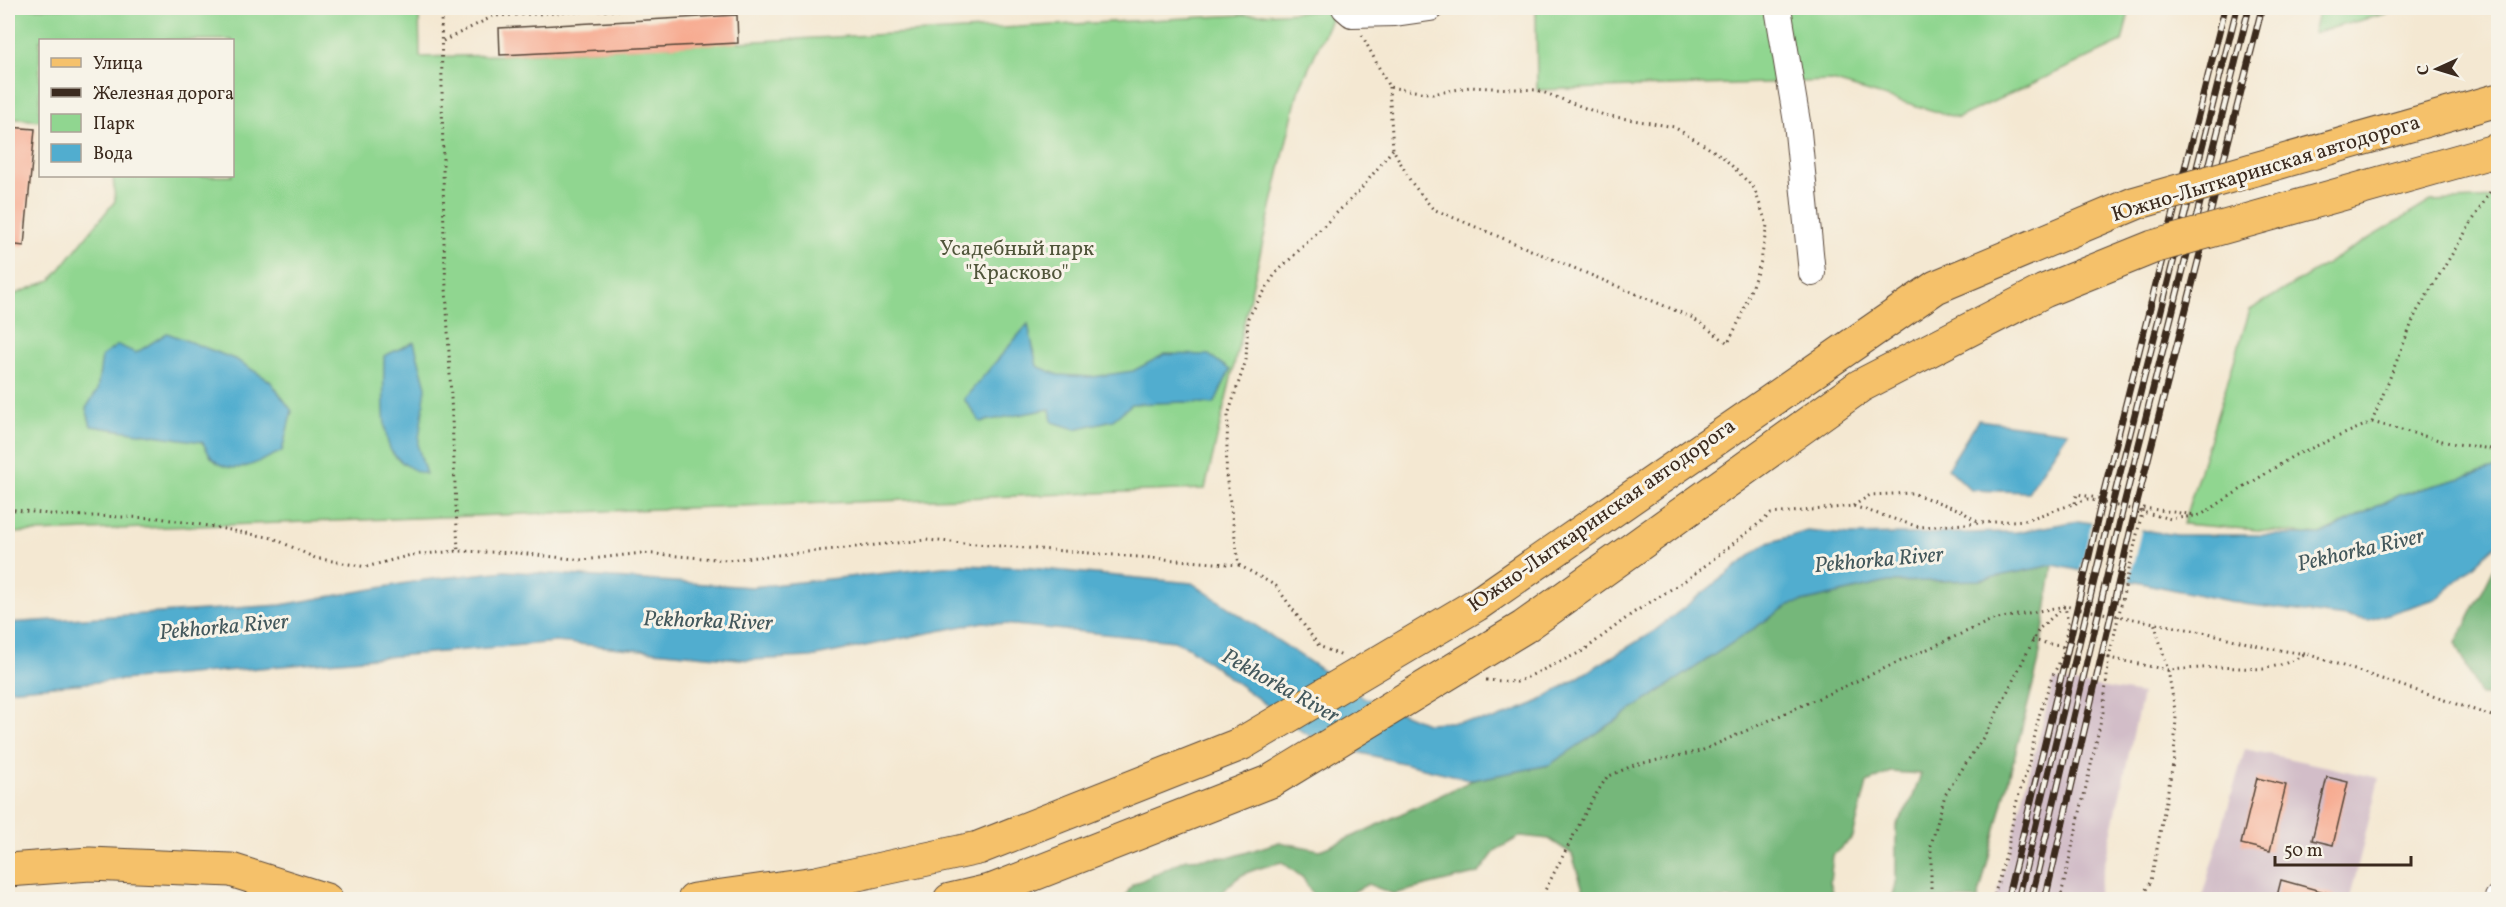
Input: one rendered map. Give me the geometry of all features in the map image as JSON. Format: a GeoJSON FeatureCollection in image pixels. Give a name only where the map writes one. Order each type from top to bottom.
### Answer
{"type":"FeatureCollection","features":[{"type":"Feature","properties":{"kind":"main road","name":"Южно-Лыткаринская автодорога"},"geometry":{"type":"LineString","coordinates":[[694,900],[816,883],[978,848],[1241,744],[1476,605],[1936,287],[2136,203],[2499,100]]}},
{"type":"Feature","properties":{"kind":"main road","name":"Южно-Лыткаринская автодорога"},"geometry":{"type":"LineString","coordinates":[[950,900],[993,890],[1271,782],[1524,627],[1860,386],[2044,291],[2153,247],[2499,150]]}},
{"type":"Feature","properties":{"kind":"main road"},"geometry":{"type":"LineString","coordinates":[[8,870],[90,864],[231,870],[326,900]]}},
{"type":"Feature","properties":{"kind":"lane"},"geometry":{"type":"LineString","coordinates":[[1348,11],[1395,13],[1430,8]]}},
{"type":"Feature","properties":{"kind":"lane"},"geometry":{"type":"LineString","coordinates":[[1778,8],[1797,122],[1812,273]]}},
{"type":"Feature","properties":{"kind":"path"},"geometry":{"type":"LineString","coordinates":[[441,8],[444,243],[458,550]]}},
{"type":"Feature","properties":{"kind":"path"},"geometry":{"type":"LineString","coordinates":[[443,41],[494,16],[654,8]]}},
{"type":"Feature","properties":{"kind":"path"},"geometry":{"type":"LineString","coordinates":[[1348,11],[1389,87],[1393,149],[1411,182],[1433,209],[1691,317],[1728,343],[1741,317],[1761,261],[1767,225],[1754,188],[1722,156],[1674,128],[1604,115],[1537,90],[1470,87],[1433,94],[1389,87]]}},
{"type":"Feature","properties":{"kind":"path"},"geometry":{"type":"LineString","coordinates":[[1239,565],[1226,463],[1228,416],[1246,360],[1248,318],[1275,274],[1361,189],[1393,149]]}},
{"type":"Feature","properties":{"kind":"path"},"geometry":{"type":"LineString","coordinates":[[2372,422],[2416,313],[2499,179]]}},
{"type":"Feature","properties":{"kind":"path"},"geometry":{"type":"LineString","coordinates":[[1484,680],[1517,682],[1583,651],[1633,613],[1689,578],[1771,514],[1853,506],[1919,527],[2026,520],[2088,499],[2171,519],[2201,515],[2252,480],[2293,456],[2372,422],[2450,443],[2499,450]]}},
{"type":"Feature","properties":{"kind":"path"},"geometry":{"type":"LineString","coordinates":[[1853,506],[1870,495],[1912,493],[1959,510],[1979,523]]}},
{"type":"Feature","properties":{"kind":"path"},"geometry":{"type":"LineString","coordinates":[[2075,503],[2077,494],[2102,499]]}},
{"type":"Feature","properties":{"kind":"path"},"geometry":{"type":"LineString","coordinates":[[2060,900],[2103,712],[2109,658],[2143,508],[2201,515]]}},
{"type":"Feature","properties":{"kind":"path"},"geometry":{"type":"LineString","coordinates":[[8,509],[57,515],[159,518],[273,538],[315,558],[366,567],[411,555],[458,550],[583,560],[642,553],[727,560],[926,540],[1239,565],[1276,586],[1319,646],[1349,659]]}},
{"type":"Feature","properties":{"kind":"path"},"geometry":{"type":"LineString","coordinates":[[1931,900],[1931,845],[1945,795],[1988,730],[2032,640],[2039,629],[2065,606]]}},
{"type":"Feature","properties":{"kind":"path"},"geometry":{"type":"LineString","coordinates":[[1993,900],[2039,716],[2052,677],[2063,655],[2068,623],[2065,606]]}},
{"type":"Feature","properties":{"kind":"path"},"geometry":{"type":"LineString","coordinates":[[1540,900],[1591,802],[1607,777],[1634,765],[1701,751],[1992,621],[2065,606],[2154,622],[2267,648],[2307,654],[2499,718]]}},
{"type":"Feature","properties":{"kind":"path"},"geometry":{"type":"LineString","coordinates":[[2140,900],[2151,881],[2174,758],[2176,716],[2168,669],[2154,622]]}},
{"type":"Feature","properties":{"kind":"path"},"geometry":{"type":"LineString","coordinates":[[2032,640],[2068,648]]}},
{"type":"Feature","properties":{"kind":"path"},"geometry":{"type":"LineString","coordinates":[[2109,658],[2168,669],[2217,667],[2263,669],[2284,664],[2307,654]]}},
{"type":"Feature","properties":{"kind":"shaded area"},"geometry":{"type":"Polygon","coordinates":[[[2054,680],[2142,694],[2097,899],[1996,899],[2054,680]]]}},
{"type":"Feature","properties":{"kind":"shaded area"},"geometry":{"type":"Polygon","coordinates":[[[2245,749],[2379,778],[2350,899],[2201,900],[2245,749]]]}},
{"type":"Feature","properties":{"kind":"green space","name":"Усадебный парк \"Красково\""},"geometry":{"type":"Polygon","coordinates":[[[8,8],[419,8],[420,57],[500,55],[1335,10],[1298,92],[1205,489],[8,533],[8,297],[51,280],[115,201],[113,177],[234,177],[234,39],[39,39],[39,121],[8,118],[8,8]]]}},
{"type":"Feature","properties":{"kind":"green space"},"geometry":{"type":"Polygon","coordinates":[[[1536,8],[2130,8],[2122,42],[1958,118],[1832,81],[1537,90],[1536,8]]]}},
{"type":"Feature","properties":{"kind":"green space"},"geometry":{"type":"Polygon","coordinates":[[[2319,8],[2407,8],[2313,33],[2319,8]]]}},
{"type":"Feature","properties":{"kind":"green space"},"geometry":{"type":"Polygon","coordinates":[[[2498,198],[2498,468],[2399,495],[2321,535],[2183,524],[2250,310],[2431,201],[2498,198]]]}},
{"type":"Feature","properties":{"kind":"green space"},"geometry":{"type":"Polygon","coordinates":[[[2498,560],[2498,695],[2480,695],[2456,643],[2498,560]]]}},
{"type":"Feature","properties":{"kind":"green space"},"geometry":{"type":"Polygon","coordinates":[[[2053,565],[2038,665],[1978,899],[1892,899],[1896,884],[1896,825],[1911,802],[1921,774],[1891,772],[1867,783],[1853,837],[1833,855],[1830,882],[1835,899],[1586,899],[1572,854],[1549,839],[1521,836],[1496,850],[1479,873],[1393,894],[1368,884],[1343,897],[1315,899],[1303,878],[1282,862],[1245,873],[1231,883],[1218,899],[1123,900],[1132,885],[1186,859],[1232,857],[1279,842],[1320,850],[1473,780],[1549,765],[1789,605],[1888,582],[1979,580],[2053,565]]]}},
{"type":"Feature","properties":{"kind":"water"},"geometry":{"type":"Polygon","coordinates":[[[1028,324],[1037,366],[1058,375],[1092,377],[1133,371],[1165,354],[1209,355],[1230,370],[1214,404],[1185,402],[1132,404],[1113,420],[1075,429],[1052,422],[1050,409],[980,422],[964,399],[1028,324]]]}},
{"type":"Feature","properties":{"kind":"water"},"geometry":{"type":"Polygon","coordinates":[[[167,333],[237,360],[270,381],[292,411],[282,451],[247,466],[229,467],[212,458],[202,442],[91,426],[86,408],[97,391],[102,356],[118,345],[136,353],[167,333]]]}},
{"type":"Feature","properties":{"kind":"water"},"geometry":{"type":"Polygon","coordinates":[[[414,342],[426,387],[418,447],[426,474],[407,466],[391,451],[384,418],[384,356],[414,342]]]}},
{"type":"Feature","properties":{"kind":"water"},"geometry":{"type":"Polygon","coordinates":[[[1978,420],[2068,432],[2028,492],[1971,490],[1948,468],[1978,420]]]}},
{"type":"Feature","properties":{"kind":"water","name":"Pekhorka River"},"geometry":{"type":"Polygon","coordinates":[[[2498,468],[2498,543],[2438,598],[2369,620],[2244,604],[2053,565],[1979,580],[1888,582],[1789,605],[1549,765],[1473,780],[1328,745],[1303,732],[1188,647],[1174,641],[983,622],[811,657],[750,660],[556,642],[8,690],[8,623],[281,605],[424,580],[505,571],[752,587],[962,565],[1020,567],[1192,583],[1361,696],[1426,723],[1494,720],[1536,703],[1653,632],[1765,544],[1807,531],[1850,535],[2017,532],[2078,521],[2176,535],[2321,535],[2399,495],[2498,468]]]}},
{"type":"Feature","properties":{"kind":"pier"},"geometry":{"type":"Polygon","coordinates":[[[2092,520],[2142,527],[2129,583],[2080,573],[2092,520]]]}},
{"type":"Feature","properties":{"kind":"building"},"geometry":{"type":"Polygon","coordinates":[[[737,15],[738,43],[500,55],[499,28],[737,15]]]}},
{"type":"Feature","properties":{"kind":"building"},"geometry":{"type":"Polygon","coordinates":[[[8,127],[35,129],[24,246],[8,244],[8,127]]]}},
{"type":"Feature","properties":{"kind":"building"},"geometry":{"type":"Polygon","coordinates":[[[2327,777],[2348,782],[2333,845],[2312,840],[2327,777]]]}},
{"type":"Feature","properties":{"kind":"building"},"geometry":{"type":"Polygon","coordinates":[[[2257,778],[2286,785],[2270,851],[2241,844],[2257,778]]]}},
{"type":"Feature","properties":{"kind":"building"},"geometry":{"type":"Polygon","coordinates":[[[2281,880],[2335,895],[2334,900],[2276,900],[2281,880]]]}},
{"type":"Feature","properties":{"kind":"railway"},"geometry":{"type":"LineString","coordinates":[[2007,900],[2102,499],[2225,8]]}},
{"type":"Feature","properties":{"kind":"railway"},"geometry":{"type":"LineString","coordinates":[[2018,900],[2113,501],[2237,8]]}},
{"type":"Feature","properties":{"kind":"railway"},"geometry":{"type":"LineString","coordinates":[[2031,900],[2124,504],[2249,8]]}},
{"type":"Feature","properties":{"kind":"railway"},"geometry":{"type":"LineString","coordinates":[[2045,900],[2136,507],[2262,8]]}}]}
